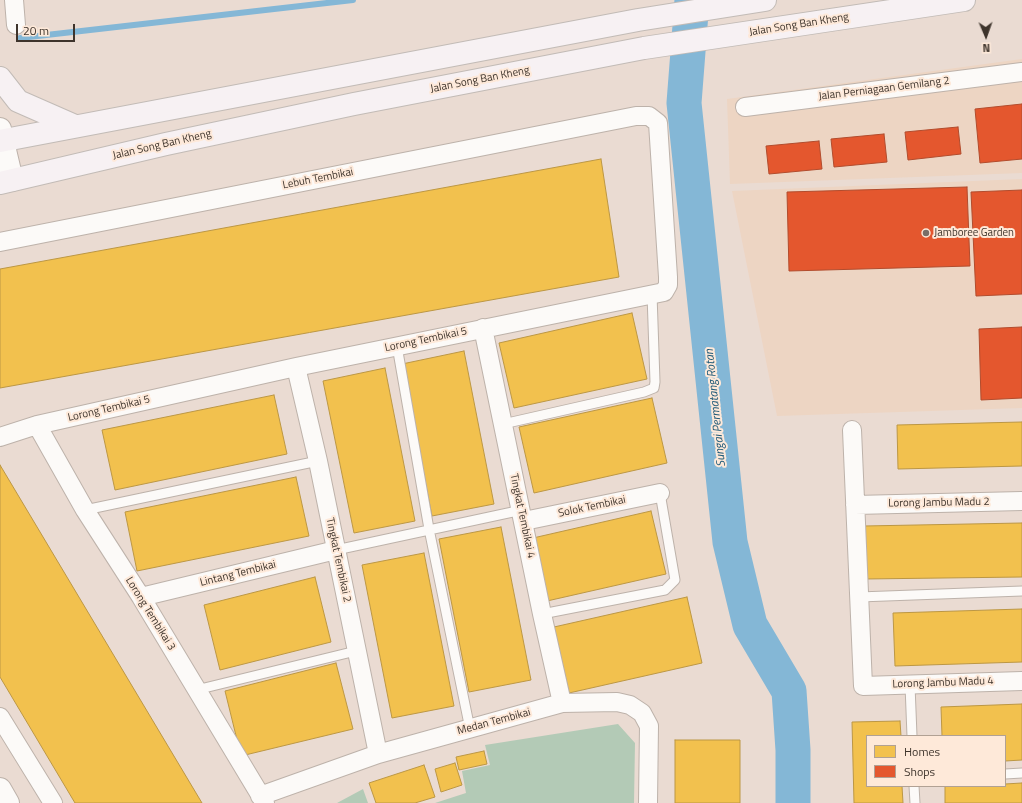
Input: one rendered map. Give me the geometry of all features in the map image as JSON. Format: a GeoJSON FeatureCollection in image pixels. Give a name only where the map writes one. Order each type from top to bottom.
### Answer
{"type":"FeatureCollection","features":[{"type":"Feature","properties":{"kind":"main road"},"geometry":{"type":"LineString","coordinates":[[1,137],[75,126],[638,20],[764,0]]}},
{"type":"Feature","properties":{"kind":"main road","name":"Jalan Song Ban Kheng"},"geometry":{"type":"LineString","coordinates":[[6,181],[166,144],[354,104],[644,48],[964,0]]}},
{"type":"Feature","properties":{"kind":"main road"},"geometry":{"type":"LineString","coordinates":[[0,78],[18,101],[75,126]]}},
{"type":"Feature","properties":{"kind":"street"},"geometry":{"type":"LineString","coordinates":[[14,0],[16,25]]}},
{"type":"Feature","properties":{"kind":"street","name":"Jalan Perniagaan Gemilang 2"},"geometry":{"type":"LineString","coordinates":[[745,107],[1022,72]]}},
{"type":"Feature","properties":{"kind":"street","name":"Lebuh Tembikai"},"geometry":{"type":"LineString","coordinates":[[0,242],[636,116]]}},
{"type":"Feature","properties":{"kind":"street","name":"Lorong Tembikai 5"},"geometry":{"type":"LineString","coordinates":[[0,437],[37,425],[296,367],[664,292],[668,285],[668,277],[658,122],[649,116],[636,116]]}},
{"type":"Feature","properties":{"kind":"street"},"geometry":{"type":"LineString","coordinates":[[1,137],[6,181]]}},
{"type":"Feature","properties":{"kind":"street","name":"Tingkat Tembikai 4"},"geometry":{"type":"LineString","coordinates":[[483,328],[562,704]]}},
{"type":"Feature","properties":{"kind":"street","name":"Tingkat Tembikai 2"},"geometry":{"type":"LineString","coordinates":[[296,367],[318,461],[378,754]]}},
{"type":"Feature","properties":{"kind":"street","name":"Lorong Tembikai 3"},"geometry":{"type":"LineString","coordinates":[[37,425],[85,510],[141,597],[262,799]]}},
{"type":"Feature","properties":{"kind":"street"},"geometry":{"type":"LineString","coordinates":[[852,430],[860,597]]}},
{"type":"Feature","properties":{"kind":"street","name":"Solok Tembikai"},"geometry":{"type":"LineString","coordinates":[[523,515],[660,492]]}},
{"type":"Feature","properties":{"kind":"street","name":"Lorong Jambu Madu 2"},"geometry":{"type":"LineString","coordinates":[[855,505],[1022,501]]}},
{"type":"Feature","properties":{"kind":"street","name":"Lintang Tembikai"},"geometry":{"type":"LineString","coordinates":[[141,597],[336,550]]}},
{"type":"Feature","properties":{"kind":"street","name":"Lorong Jambu Madu 4"},"geometry":{"type":"LineString","coordinates":[[860,597],[863,686],[1022,681]]}},
{"type":"Feature","properties":{"kind":"street","name":"Medan Tembikai"},"geometry":{"type":"LineString","coordinates":[[262,799],[378,754],[562,704],[618,702],[630,705],[642,713],[650,726],[648,803]]}},
{"type":"Feature","properties":{"kind":"street"},"geometry":{"type":"LineString","coordinates":[[0,717],[54,803]]}},
{"type":"Feature","properties":{"kind":"street"},"geometry":{"type":"LineString","coordinates":[[0,789],[8,803]]}},
{"type":"Feature","properties":{"kind":"lane"},"geometry":{"type":"LineString","coordinates":[[503,424],[644,392],[654,388],[652,294]]}},
{"type":"Feature","properties":{"kind":"lane"},"geometry":{"type":"LineString","coordinates":[[397,346],[429,529],[470,729]]}},
{"type":"Feature","properties":{"kind":"lane"},"geometry":{"type":"LineString","coordinates":[[85,510],[318,461]]}},
{"type":"Feature","properties":{"kind":"lane"},"geometry":{"type":"LineString","coordinates":[[542,614],[665,590],[675,580],[660,492]]}},
{"type":"Feature","properties":{"kind":"lane"},"geometry":{"type":"LineString","coordinates":[[336,550],[429,529],[523,515]]}},
{"type":"Feature","properties":{"kind":"lane"},"geometry":{"type":"LineString","coordinates":[[860,597],[1022,591]]}},
{"type":"Feature","properties":{"kind":"lane"},"geometry":{"type":"LineString","coordinates":[[196,690],[356,651]]}},
{"type":"Feature","properties":{"kind":"lane"},"geometry":{"type":"LineString","coordinates":[[910,685],[912,735]]}},
{"type":"Feature","properties":{"kind":"lane"},"geometry":{"type":"LineString","coordinates":[[1006,774],[1022,773]]}},
{"type":"Feature","properties":{"kind":"lane"},"geometry":{"type":"LineString","coordinates":[[914,787],[915,803]]}},
{"type":"Feature","properties":{"kind":"shaded area"},"geometry":{"type":"Polygon","coordinates":[[[1022,59],[1022,173],[730,184],[727,99],[1022,59]]]}},
{"type":"Feature","properties":{"kind":"shaded area"},"geometry":{"type":"Polygon","coordinates":[[[1022,179],[1022,408],[777,416],[732,191],[1022,179]]]}},
{"type":"Feature","properties":{"kind":"green space"},"geometry":{"type":"Polygon","coordinates":[[[618,724],[635,743],[634,803],[435,803],[466,793],[462,771],[490,765],[485,745],[618,724]]]}},
{"type":"Feature","properties":{"kind":"green space"},"geometry":{"type":"Polygon","coordinates":[[[363,789],[368,803],[337,803],[363,789]]]}},
{"type":"Feature","properties":{"kind":"building: Homes"},"geometry":{"type":"Polygon","coordinates":[[[601,159],[619,277],[0,388],[0,269],[601,159]]]}},
{"type":"Feature","properties":{"kind":"building: Homes"},"geometry":{"type":"Polygon","coordinates":[[[632,313],[647,379],[514,408],[499,343],[632,313]]]}},
{"type":"Feature","properties":{"kind":"building: Homes"},"geometry":{"type":"Polygon","coordinates":[[[464,351],[494,504],[432,516],[402,364],[464,351]]]}},
{"type":"Feature","properties":{"kind":"building: Homes"},"geometry":{"type":"Polygon","coordinates":[[[385,368],[415,521],[354,533],[323,381],[385,368]]]}},
{"type":"Feature","properties":{"kind":"building: Homes"},"geometry":{"type":"Polygon","coordinates":[[[274,395],[287,454],[115,490],[102,430],[274,395]]]}},
{"type":"Feature","properties":{"kind":"building: Homes"},"geometry":{"type":"Polygon","coordinates":[[[652,398],[667,463],[534,493],[519,427],[652,398]]]}},
{"type":"Feature","properties":{"kind":"building: Homes"},"geometry":{"type":"Polygon","coordinates":[[[1022,422],[1022,466],[898,469],[897,425],[1022,422]]]}},
{"type":"Feature","properties":{"kind":"building: Homes"},"geometry":{"type":"Polygon","coordinates":[[[0,465],[202,803],[75,803],[0,677],[0,465]]]}},
{"type":"Feature","properties":{"kind":"building: Homes"},"geometry":{"type":"Polygon","coordinates":[[[296,477],[309,536],[137,571],[125,512],[296,477]]]}},
{"type":"Feature","properties":{"kind":"building: Homes"},"geometry":{"type":"Polygon","coordinates":[[[651,511],[666,574],[547,601],[533,538],[651,511]]]}},
{"type":"Feature","properties":{"kind":"building: Homes"},"geometry":{"type":"Polygon","coordinates":[[[1022,523],[1022,577],[864,579],[864,526],[1022,523]]]}},
{"type":"Feature","properties":{"kind":"building: Homes"},"geometry":{"type":"Polygon","coordinates":[[[501,527],[531,680],[469,692],[439,539],[501,527]]]}},
{"type":"Feature","properties":{"kind":"building: Homes"},"geometry":{"type":"Polygon","coordinates":[[[424,553],[454,706],[392,718],[362,565],[424,553]]]}},
{"type":"Feature","properties":{"kind":"building: Homes"},"geometry":{"type":"Polygon","coordinates":[[[315,577],[331,642],[220,670],[204,605],[315,577]]]}},
{"type":"Feature","properties":{"kind":"building: Homes"},"geometry":{"type":"Polygon","coordinates":[[[687,597],[702,663],[569,693],[554,627],[687,597]]]}},
{"type":"Feature","properties":{"kind":"building: Homes"},"geometry":{"type":"Polygon","coordinates":[[[1022,609],[1022,662],[895,666],[893,613],[1022,609]]]}},
{"type":"Feature","properties":{"kind":"building: Homes"},"geometry":{"type":"Polygon","coordinates":[[[336,663],[353,729],[241,756],[225,691],[336,663]]]}},
{"type":"Feature","properties":{"kind":"building: Homes"},"geometry":{"type":"Polygon","coordinates":[[[1022,704],[1022,760],[1006,761],[1006,735],[942,735],[941,707],[1022,704]]]}},
{"type":"Feature","properties":{"kind":"building: Homes"},"geometry":{"type":"Polygon","coordinates":[[[900,721],[901,735],[866,735],[866,787],[902,787],[903,803],[854,803],[852,722],[900,721]]]}},
{"type":"Feature","properties":{"kind":"building: Homes"},"geometry":{"type":"Polygon","coordinates":[[[675,740],[740,740],[740,803],[675,803],[675,740]]]}},
{"type":"Feature","properties":{"kind":"building: Homes"},"geometry":{"type":"Polygon","coordinates":[[[484,751],[487,764],[459,770],[456,757],[484,751]]]}},
{"type":"Feature","properties":{"kind":"building: Homes"},"geometry":{"type":"Polygon","coordinates":[[[455,763],[462,785],[441,792],[435,769],[455,763]]]}},
{"type":"Feature","properties":{"kind":"building: Homes"},"geometry":{"type":"Polygon","coordinates":[[[424,765],[435,797],[415,803],[376,803],[369,783],[424,765]]]}},
{"type":"Feature","properties":{"kind":"building: Homes"},"geometry":{"type":"Polygon","coordinates":[[[1022,783],[1022,803],[945,803],[945,787],[1006,787],[1006,784],[1022,783]]]}},
{"type":"Feature","properties":{"kind":"building: Shops"},"geometry":{"type":"Polygon","coordinates":[[[1022,104],[1022,159],[980,163],[975,109],[1022,104]]]}},
{"type":"Feature","properties":{"kind":"building: Shops"},"geometry":{"type":"Polygon","coordinates":[[[958,127],[961,154],[908,160],[905,132],[958,127]]]}},
{"type":"Feature","properties":{"kind":"building: Shops"},"geometry":{"type":"Polygon","coordinates":[[[884,134],[887,162],[834,167],[831,139],[884,134]]]}},
{"type":"Feature","properties":{"kind":"building: Shops"},"geometry":{"type":"Polygon","coordinates":[[[819,141],[822,169],[769,174],[766,146],[819,141]]]}},
{"type":"Feature","properties":{"kind":"building: Shops"},"geometry":{"type":"Polygon","coordinates":[[[967,187],[970,266],[789,271],[787,192],[967,187]]]}},
{"type":"Feature","properties":{"kind":"building: Shops"},"geometry":{"type":"Polygon","coordinates":[[[1022,190],[1022,294],[976,296],[971,192],[1022,190]]]}},
{"type":"Feature","properties":{"kind":"building: Shops"},"geometry":{"type":"Polygon","coordinates":[[[1022,327],[1022,398],[981,400],[979,329],[1022,327]]]}},
{"type":"Feature","properties":{"kind":"waterway"},"geometry":{"type":"LineString","coordinates":[[20,38],[353,0]]}},
{"type":"Feature","properties":{"kind":"waterway","name":"Sungai Permatang Rotan"},"geometry":{"type":"LineString","coordinates":[[692,0],[684,103],[730,542],[750,625],[789,691],[793,750],[793,803]]}},
{"type":"Feature","properties":{"kind":"place","name":"Jamboree Garden"},"geometry":{"type":"Point","coordinates":[926,233]}}]}
